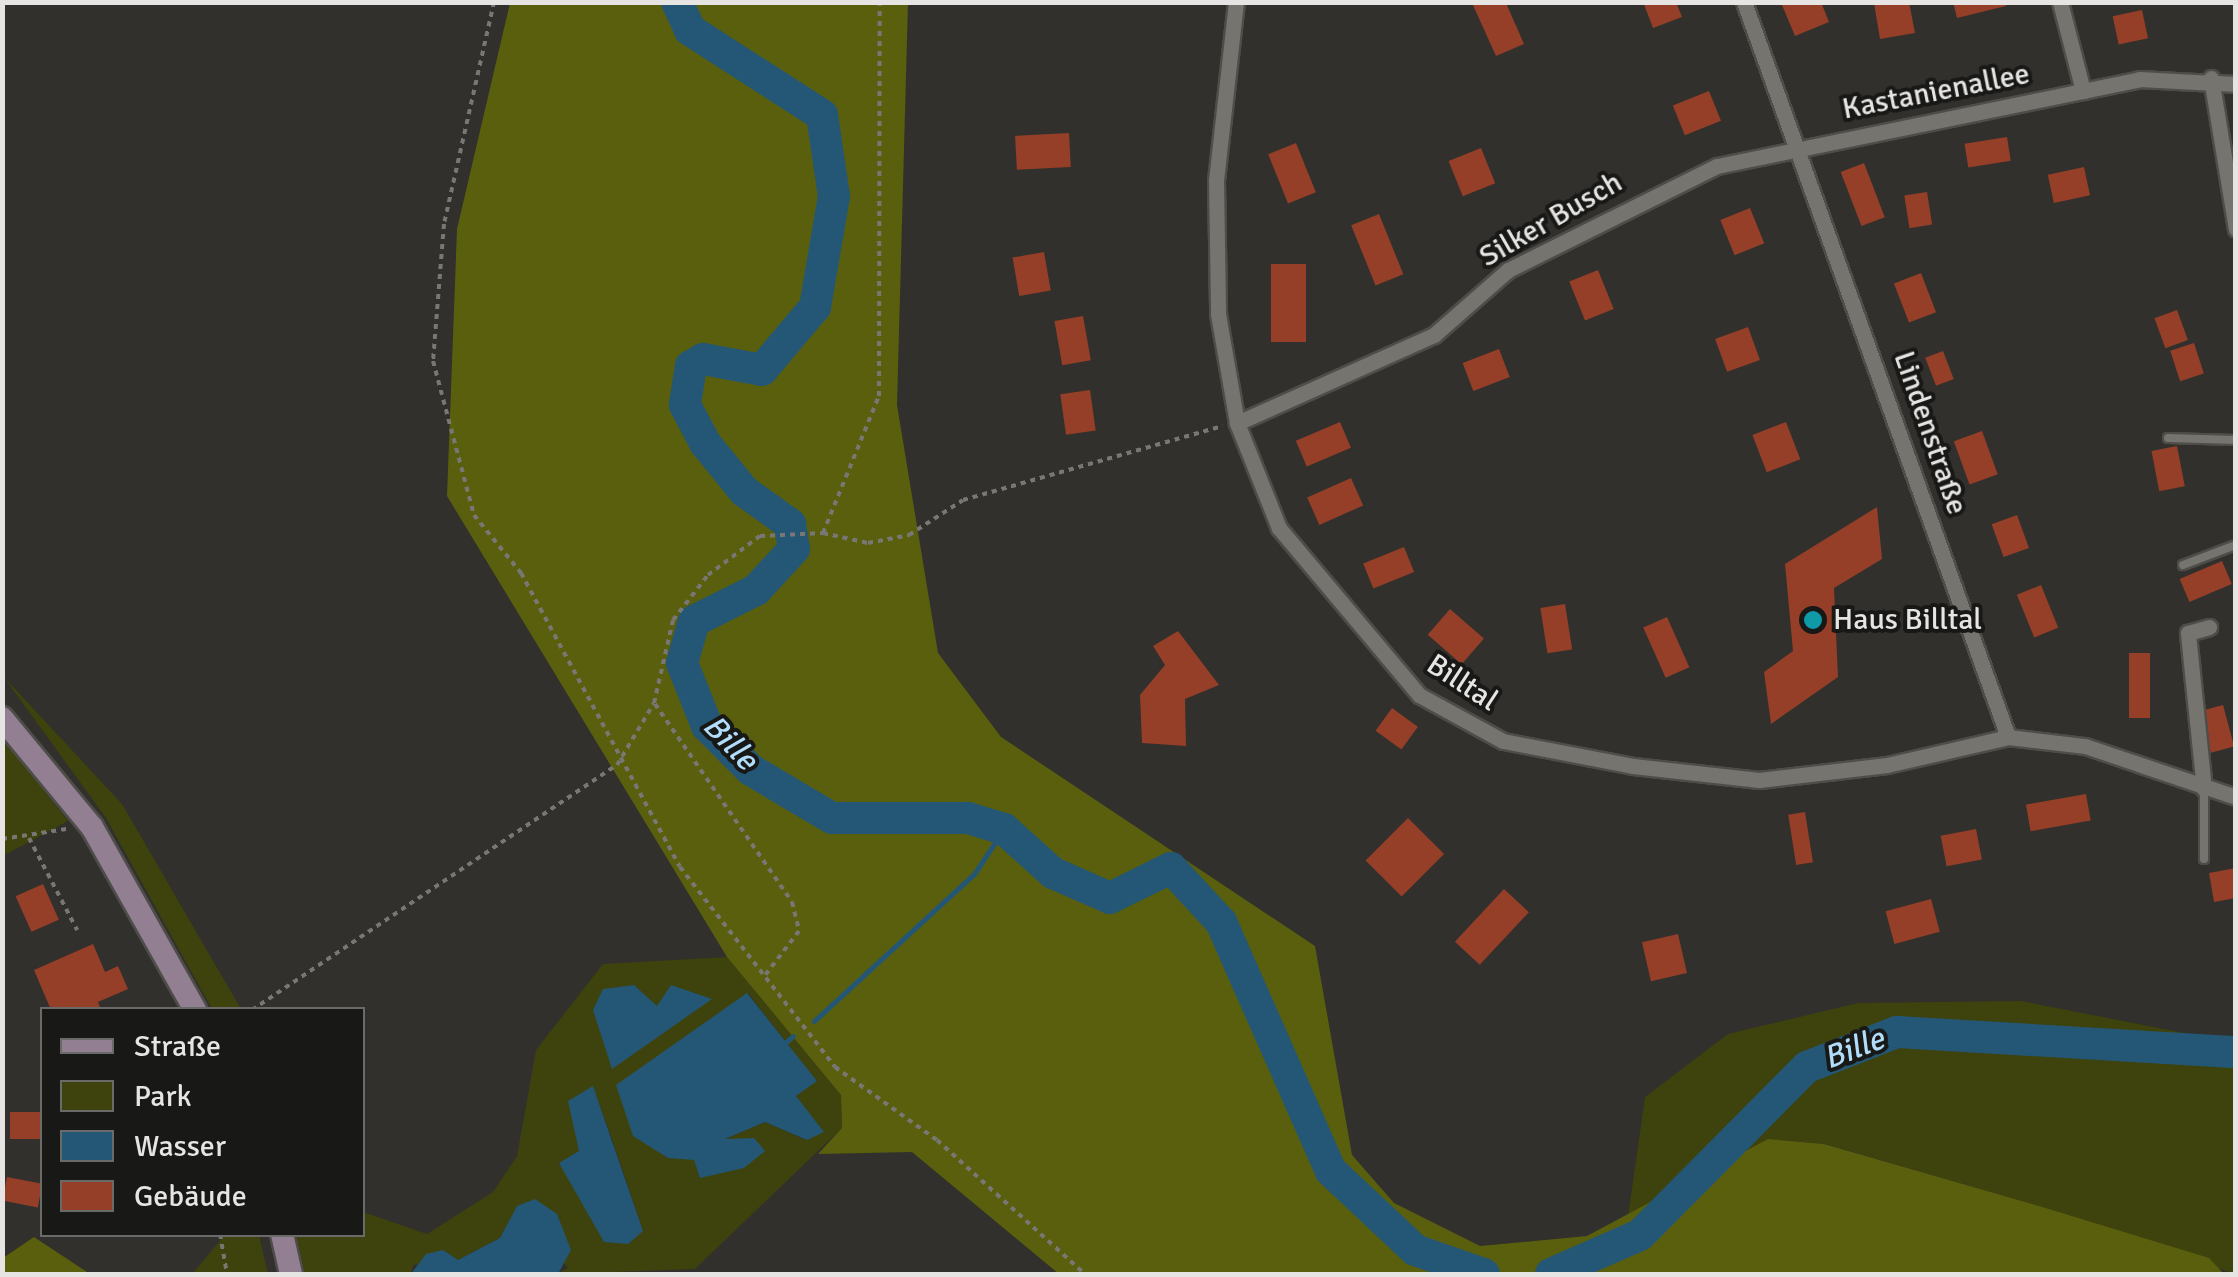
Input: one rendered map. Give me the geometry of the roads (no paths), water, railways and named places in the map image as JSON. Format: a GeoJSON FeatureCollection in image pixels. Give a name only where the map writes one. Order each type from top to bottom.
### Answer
{"type":"FeatureCollection","features":[{"type":"Feature","properties":{"kind":"main road"},"geometry":{"type":"LineString","coordinates":[[2,718],[92,827],[193,1007]]}},
{"type":"Feature","properties":{"kind":"main road"},"geometry":{"type":"LineString","coordinates":[[283,1237],[291,1274]]}},
{"type":"Feature","properties":{"kind":"street","name":"Billtal"},"geometry":{"type":"LineString","coordinates":[[1236,2],[1216,180],[1218,314],[1237,423],[1279,528],[1343,611],[1419,695],[1502,742],[1760,780],[1887,766],[2008,737],[2085,746],[2204,790],[2236,797]]}},
{"type":"Feature","properties":{"kind":"street","name":"Lindenstraße"},"geometry":{"type":"LineString","coordinates":[[1744,2],[1800,147],[2008,737]]}},
{"type":"Feature","properties":{"kind":"street"},"geometry":{"type":"LineString","coordinates":[[2060,2],[2083,91]]}},
{"type":"Feature","properties":{"kind":"street","name":"Kastanienallee"},"geometry":{"type":"LineString","coordinates":[[1800,147],[2083,91],[2210,78],[2236,84]]}},
{"type":"Feature","properties":{"kind":"street"},"geometry":{"type":"LineString","coordinates":[[2210,78],[2236,229]]}},
{"type":"Feature","properties":{"kind":"street","name":"Silker Busch"},"geometry":{"type":"LineString","coordinates":[[1237,423],[1434,335],[1508,270],[1641,198],[1800,147]]}},
{"type":"Feature","properties":{"kind":"street"},"geometry":{"type":"LineString","coordinates":[[2204,790],[2188,633],[2209,627]]}},
{"type":"Feature","properties":{"kind":"lane"},"geometry":{"type":"LineString","coordinates":[[2168,438],[2236,440]]}},
{"type":"Feature","properties":{"kind":"lane"},"geometry":{"type":"LineString","coordinates":[[2182,566],[2236,545]]}},
{"type":"Feature","properties":{"kind":"lane"},"geometry":{"type":"LineString","coordinates":[[2204,790],[2204,859]]}},
{"type":"Feature","properties":{"kind":"water"},"geometry":{"type":"Polygon","coordinates":[[[634,985],[657,1006],[671,985],[712,999],[612,1069],[593,1010],[603,989],[634,985]]]}},
{"type":"Feature","properties":{"kind":"water"},"geometry":{"type":"Polygon","coordinates":[[[747,993],[817,1081],[796,1096],[824,1132],[807,1140],[765,1122],[725,1139],[754,1138],[765,1151],[744,1168],[700,1178],[694,1160],[668,1158],[633,1136],[616,1085],[747,993]]]}},
{"type":"Feature","properties":{"kind":"water"},"geometry":{"type":"Polygon","coordinates":[[[593,1086],[643,1231],[628,1244],[604,1242],[559,1163],[579,1151],[568,1101],[593,1086]]]}},
{"type":"Feature","properties":{"kind":"water"},"geometry":{"type":"Polygon","coordinates":[[[535,1199],[557,1214],[571,1250],[558,1274],[411,1274],[426,1254],[443,1250],[458,1260],[500,1238],[517,1206],[535,1199]]]}},
{"type":"Feature","properties":{"kind":"waterway","name":"Bille"},"geometry":{"type":"LineString","coordinates":[[677,2],[690,30],[822,115],[834,196],[815,307],[762,370],[703,359],[691,366],[685,405],[705,443],[744,491],[790,524],[794,549],[756,590],[694,621],[682,663],[707,726],[751,770],[832,818],[968,818],[1004,829],[1053,873],[1110,898],[1171,868],[1221,922],[1331,1171],[1415,1250],[1484,1274]]}},
{"type":"Feature","properties":{"kind":"waterway"},"geometry":{"type":"LineString","coordinates":[[814,1021],[974,874],[1004,829]]}},
{"type":"Feature","properties":{"kind":"waterway","name":"Bille"},"geometry":{"type":"LineString","coordinates":[[1551,1274],[1640,1235],[1807,1067],[1897,1032],[2236,1052]]}},
{"type":"Feature","properties":{"kind":"waterway"},"geometry":{"type":"LineString","coordinates":[[786,1042],[793,1036]]}},
{"type":"Feature","properties":{"kind":"place","name":"Haus Billtal"},"geometry":{"type":"Point","coordinates":[1813,620]}}]}
